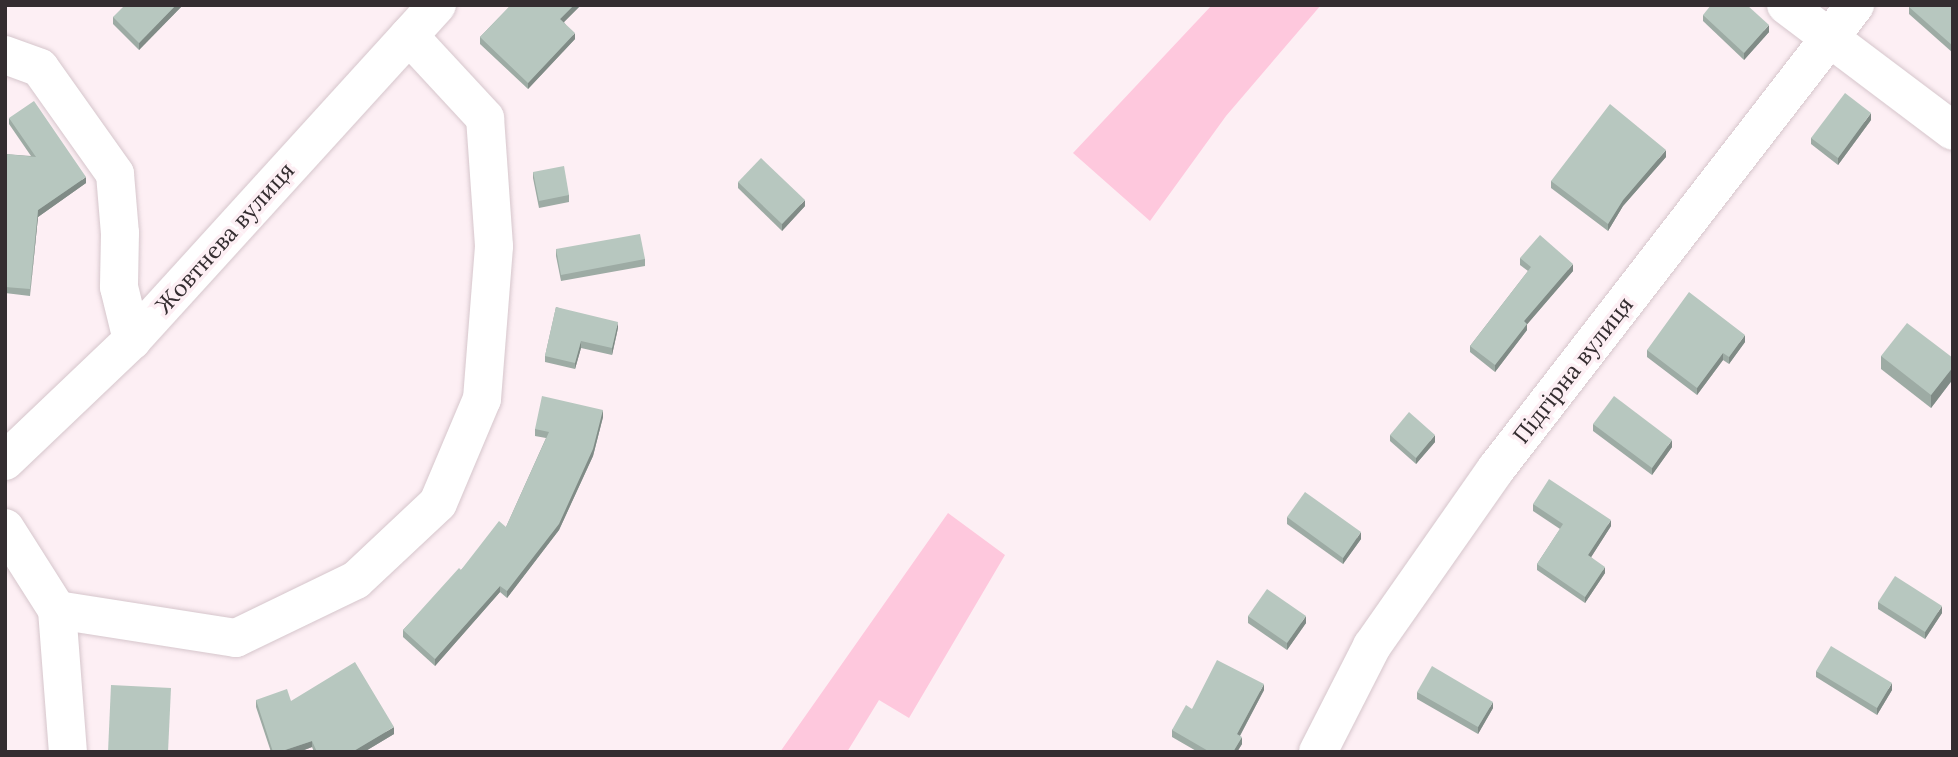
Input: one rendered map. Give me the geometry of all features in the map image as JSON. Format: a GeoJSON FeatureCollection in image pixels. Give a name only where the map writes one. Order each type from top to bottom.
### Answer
{"type":"FeatureCollection","features":[{"type":"Feature","properties":{"kind":"street","name":"Жовтнева вулиця"},"geometry":{"type":"LineString","coordinates":[[5,461],[132,340],[437,5]]}},
{"type":"Feature","properties":{"kind":"street"},"geometry":{"type":"LineString","coordinates":[[1786,5],[1953,131]]}},
{"type":"Feature","properties":{"kind":"street","name":"Підгірна вулиця"},"geometry":{"type":"LineString","coordinates":[[1318,752],[1372,646],[1496,469],[1855,5]]}},
{"type":"Feature","properties":{"kind":"street"},"geometry":{"type":"LineString","coordinates":[[57,610],[236,638],[356,580],[438,503],[482,399],[494,246],[485,118],[409,36]]}},
{"type":"Feature","properties":{"kind":"street"},"geometry":{"type":"LineString","coordinates":[[5,55],[40,68],[116,174],[120,233],[119,287],[132,340]]}},
{"type":"Feature","properties":{"kind":"street"},"geometry":{"type":"LineString","coordinates":[[5,528],[57,610],[68,752]]}},
{"type":"Feature","properties":{"kind":"shaded area"},"geometry":{"type":"Polygon","coordinates":[[[1212,5],[1321,5],[1226,116],[1150,221],[1073,153],[1212,5]]]}},
{"type":"Feature","properties":{"kind":"shaded area"},"geometry":{"type":"Polygon","coordinates":[[[948,513],[1005,555],[909,718],[879,700],[847,752],[780,752],[948,513]]]}},
{"type":"Feature","properties":{"kind":"building"},"geometry":{"type":"Polygon","coordinates":[[[125,5],[176,5],[139,43],[113,17],[125,5]]]}},
{"type":"Feature","properties":{"kind":"building"},"geometry":{"type":"Polygon","coordinates":[[[511,5],[574,5],[560,19],[575,33],[528,83],[480,37],[511,5]]]}},
{"type":"Feature","properties":{"kind":"building"},"geometry":{"type":"Polygon","coordinates":[[[1711,5],[1747,5],[1769,25],[1744,53],[1703,15],[1711,5]]]}},
{"type":"Feature","properties":{"kind":"building"},"geometry":{"type":"Polygon","coordinates":[[[1953,5],[1953,46],[1909,7],[1953,5]]]}},
{"type":"Feature","properties":{"kind":"building"},"geometry":{"type":"Polygon","coordinates":[[[1845,93],[1871,113],[1838,158],[1811,138],[1845,93]]]}},
{"type":"Feature","properties":{"kind":"building"},"geometry":{"type":"Polygon","coordinates":[[[34,101],[86,177],[38,210],[30,289],[5,287],[5,154],[36,157],[9,118],[34,101]]]}},
{"type":"Feature","properties":{"kind":"building"},"geometry":{"type":"Polygon","coordinates":[[[1610,104],[1666,150],[1623,200],[1608,224],[1551,181],[1610,104]]]}},
{"type":"Feature","properties":{"kind":"building"},"geometry":{"type":"Polygon","coordinates":[[[761,158],[805,200],[782,224],[738,182],[761,158]]]}},
{"type":"Feature","properties":{"kind":"building"},"geometry":{"type":"Polygon","coordinates":[[[564,166],[569,195],[539,201],[533,172],[564,166]]]}},
{"type":"Feature","properties":{"kind":"building"},"geometry":{"type":"Polygon","coordinates":[[[640,234],[645,259],[561,275],[556,249],[640,234]]]}},
{"type":"Feature","properties":{"kind":"building"},"geometry":{"type":"Polygon","coordinates":[[[1540,235],[1573,264],[1524,321],[1527,324],[1495,365],[1470,346],[1531,267],[1520,258],[1540,235]]]}},
{"type":"Feature","properties":{"kind":"building"},"geometry":{"type":"Polygon","coordinates":[[[1689,292],[1745,335],[1729,357],[1723,353],[1697,388],[1647,350],[1689,292]]]}},
{"type":"Feature","properties":{"kind":"building"},"geometry":{"type":"Polygon","coordinates":[[[556,307],[618,322],[612,348],[581,341],[575,363],[545,356],[556,307]]]}},
{"type":"Feature","properties":{"kind":"building"},"geometry":{"type":"Polygon","coordinates":[[[1907,323],[1953,358],[1953,367],[1931,395],[1881,356],[1907,323]]]}},
{"type":"Feature","properties":{"kind":"building"},"geometry":{"type":"Polygon","coordinates":[[[542,396],[603,410],[593,449],[559,524],[507,591],[500,586],[435,659],[403,630],[459,568],[461,570],[499,521],[506,527],[549,432],[535,429],[542,396]]]}},
{"type":"Feature","properties":{"kind":"building"},"geometry":{"type":"Polygon","coordinates":[[[1614,396],[1672,440],[1652,468],[1593,424],[1614,396]]]}},
{"type":"Feature","properties":{"kind":"building"},"geometry":{"type":"Polygon","coordinates":[[[1409,412],[1435,435],[1416,458],[1390,435],[1409,412]]]}},
{"type":"Feature","properties":{"kind":"building"},"geometry":{"type":"Polygon","coordinates":[[[1549,479],[1611,520],[1588,555],[1605,567],[1585,597],[1537,564],[1563,524],[1533,504],[1549,479]]]}},
{"type":"Feature","properties":{"kind":"building"},"geometry":{"type":"Polygon","coordinates":[[[1305,492],[1361,532],[1343,558],[1287,517],[1305,492]]]}},
{"type":"Feature","properties":{"kind":"building"},"geometry":{"type":"Polygon","coordinates":[[[1895,576],[1942,606],[1925,632],[1878,602],[1895,576]]]}},
{"type":"Feature","properties":{"kind":"building"},"geometry":{"type":"Polygon","coordinates":[[[1267,589],[1306,616],[1287,643],[1248,616],[1267,589]]]}},
{"type":"Feature","properties":{"kind":"building"},"geometry":{"type":"Polygon","coordinates":[[[1831,646],[1892,683],[1877,708],[1816,671],[1831,646]]]}},
{"type":"Feature","properties":{"kind":"building"},"geometry":{"type":"Polygon","coordinates":[[[1217,660],[1264,684],[1237,734],[1242,737],[1233,752],[1210,752],[1172,730],[1186,705],[1192,709],[1217,660]]]}},
{"type":"Feature","properties":{"kind":"building"},"geometry":{"type":"Polygon","coordinates":[[[355,662],[394,727],[352,752],[317,752],[312,741],[273,752],[256,700],[287,689],[291,701],[355,662]]]}},
{"type":"Feature","properties":{"kind":"building"},"geometry":{"type":"Polygon","coordinates":[[[1432,666],[1493,702],[1478,727],[1417,692],[1432,666]]]}},
{"type":"Feature","properties":{"kind":"building"},"geometry":{"type":"Polygon","coordinates":[[[111,685],[171,688],[168,752],[108,752],[111,685]]]}}]}
